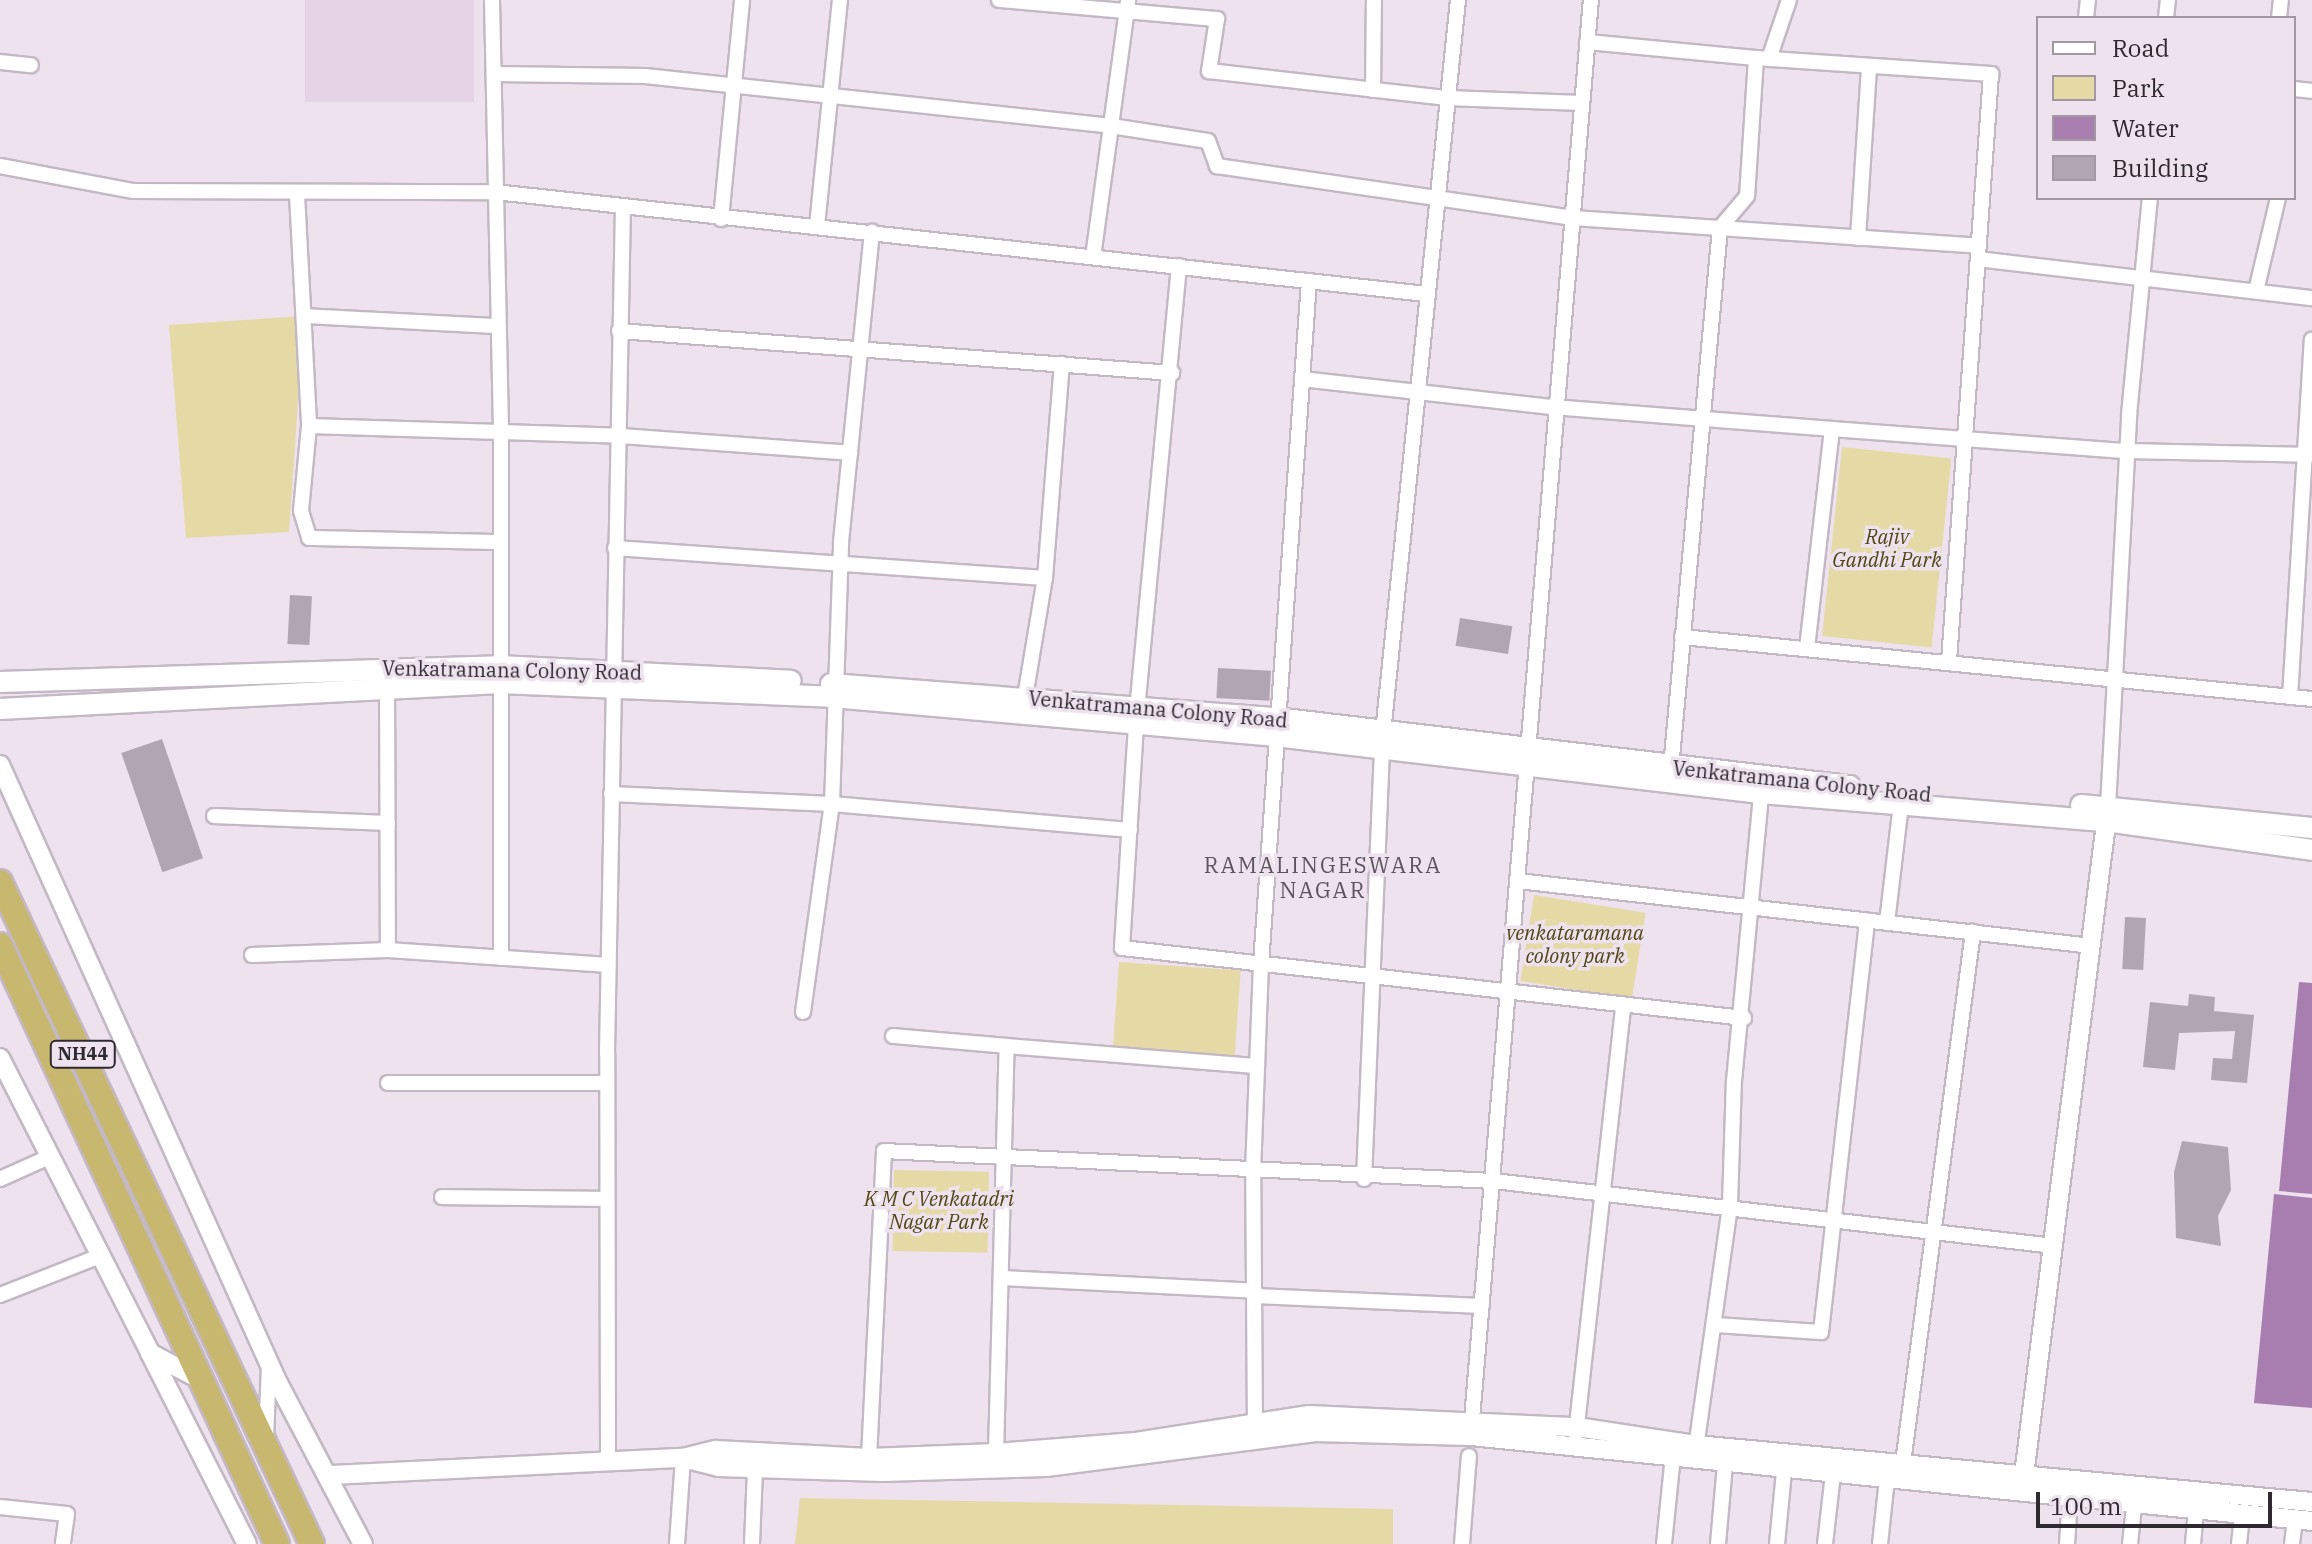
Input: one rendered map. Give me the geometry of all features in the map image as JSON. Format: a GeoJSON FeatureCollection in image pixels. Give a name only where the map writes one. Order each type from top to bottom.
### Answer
{"type":"FeatureCollection","features":[{"type":"Feature","properties":{"kind":"highway","name":"NH44"},"geometry":{"type":"LineString","coordinates":[[0,882],[312,1544]]}},
{"type":"Feature","properties":{"kind":"highway","name":"NH44"},"geometry":{"type":"LineString","coordinates":[[0,945],[277,1544]]}},
{"type":"Feature","properties":{"kind":"main road","name":"Venkatramana Colony Road"},"geometry":{"type":"LineString","coordinates":[[0,682],[499,674],[614,677],[832,691],[1025,697],[1138,716],[1275,727],[1524,758],[1671,768],[1762,786],[2312,828]]}},
{"type":"Feature","properties":{"kind":"main road"},"geometry":{"type":"LineString","coordinates":[[0,709],[387,676]]}},
{"type":"Feature","properties":{"kind":"main road"},"geometry":{"type":"LineString","coordinates":[[832,691],[1138,716]]}},
{"type":"Feature","properties":{"kind":"main road"},"geometry":{"type":"LineString","coordinates":[[1524,758],[1901,804],[2107,814],[2312,850]]}},
{"type":"Feature","properties":{"kind":"street"},"geometry":{"type":"LineString","coordinates":[[492,0],[501,436],[501,958]]}},
{"type":"Feature","properties":{"kind":"street"},"geometry":{"type":"LineString","coordinates":[[721,219],[737,87],[742,0]]}},
{"type":"Feature","properties":{"kind":"street"},"geometry":{"type":"LineString","coordinates":[[817,226],[840,0]]}},
{"type":"Feature","properties":{"kind":"street"},"geometry":{"type":"LineString","coordinates":[[999,0],[1128,5],[1217,19],[1209,71],[1447,98],[1582,103]]}},
{"type":"Feature","properties":{"kind":"street"},"geometry":{"type":"LineString","coordinates":[[1373,90],[1374,0]]}},
{"type":"Feature","properties":{"kind":"street"},"geometry":{"type":"LineString","coordinates":[[1364,1179],[1376,977],[1383,742],[1458,0]]}},
{"type":"Feature","properties":{"kind":"street"},"geometry":{"type":"LineString","coordinates":[[1472,1427],[1518,881],[1524,758],[1553,407],[1591,0]]}},
{"type":"Feature","properties":{"kind":"street"},"geometry":{"type":"LineString","coordinates":[[1671,768],[1720,228],[1747,196],[1763,59],[1789,0]]}},
{"type":"Feature","properties":{"kind":"street"},"geometry":{"type":"LineString","coordinates":[[1093,257],[1128,5]]}},
{"type":"Feature","properties":{"kind":"street"},"geometry":{"type":"LineString","coordinates":[[1587,42],[1763,59],[1991,74],[1949,661]]}},
{"type":"Feature","properties":{"kind":"street"},"geometry":{"type":"LineString","coordinates":[[0,62],[31,65]]}},
{"type":"Feature","properties":{"kind":"street"},"geometry":{"type":"LineString","coordinates":[[1858,238],[1869,67]]}},
{"type":"Feature","properties":{"kind":"street"},"geometry":{"type":"LineString","coordinates":[[494,74],[645,76],[830,99],[1111,126],[1208,141],[1217,166],[1573,218],[1858,238],[2312,298]]}},
{"type":"Feature","properties":{"kind":"street"},"geometry":{"type":"LineString","coordinates":[[0,166],[134,191],[297,194],[495,192],[1427,294]]}},
{"type":"Feature","properties":{"kind":"street"},"geometry":{"type":"LineString","coordinates":[[297,194],[309,426],[301,511],[309,538],[500,542]]}},
{"type":"Feature","properties":{"kind":"street"},"geometry":{"type":"LineString","coordinates":[[2022,1493],[2107,814],[2119,681],[2127,451],[2150,200]]}},
{"type":"Feature","properties":{"kind":"street"},"geometry":{"type":"LineString","coordinates":[[2256,291],[2278,200]]}},
{"type":"Feature","properties":{"kind":"street"},"geometry":{"type":"LineString","coordinates":[[608,1461],[608,965],[615,548],[621,436],[619,331],[623,206]]}},
{"type":"Feature","properties":{"kind":"street"},"geometry":{"type":"LineString","coordinates":[[803,1012],[832,804],[832,691],[840,561],[872,232]]}},
{"type":"Feature","properties":{"kind":"street"},"geometry":{"type":"LineString","coordinates":[[1179,266],[1172,373],[1138,716],[1122,948],[1744,1018]]}},
{"type":"Feature","properties":{"kind":"street"},"geometry":{"type":"LineString","coordinates":[[1255,1434],[1253,1172],[1261,964],[1275,727],[1309,281]]}},
{"type":"Feature","properties":{"kind":"street"},"geometry":{"type":"LineString","coordinates":[[304,316],[497,326]]}},
{"type":"Feature","properties":{"kind":"street"},"geometry":{"type":"LineString","coordinates":[[619,331],[1172,373]]}},
{"type":"Feature","properties":{"kind":"street"},"geometry":{"type":"LineString","coordinates":[[2290,697],[2308,455],[2312,340]]}},
{"type":"Feature","properties":{"kind":"street"},"geometry":{"type":"LineString","coordinates":[[1025,697],[1045,578],[1062,364]]}},
{"type":"Feature","properties":{"kind":"street"},"geometry":{"type":"LineString","coordinates":[[1302,379],[1553,407],[1965,441],[2127,451],[2308,455]]}},
{"type":"Feature","properties":{"kind":"street"},"geometry":{"type":"LineString","coordinates":[[309,426],[501,436],[621,436],[850,453]]}},
{"type":"Feature","properties":{"kind":"street"},"geometry":{"type":"LineString","coordinates":[[1807,648],[1832,429]]}},
{"type":"Feature","properties":{"kind":"street"},"geometry":{"type":"LineString","coordinates":[[615,548],[840,561],[1045,578]]}},
{"type":"Feature","properties":{"kind":"street"},"geometry":{"type":"LineString","coordinates":[[1682,637],[2312,699]]}},
{"type":"Feature","properties":{"kind":"street"},"geometry":{"type":"LineString","coordinates":[[387,676],[388,950]]}},
{"type":"Feature","properties":{"kind":"street"},"geometry":{"type":"LineString","coordinates":[[0,765],[269,1362],[331,1475],[363,1544]]}},
{"type":"Feature","properties":{"kind":"street"},"geometry":{"type":"LineString","coordinates":[[1695,1452],[1730,1205],[1734,1081],[1744,1018],[1762,786]]}},
{"type":"Feature","properties":{"kind":"street"},"geometry":{"type":"LineString","coordinates":[[611,794],[832,804],[1130,830]]}},
{"type":"Feature","properties":{"kind":"street"},"geometry":{"type":"LineString","coordinates":[[1887,923],[1901,804]]}},
{"type":"Feature","properties":{"kind":"street"},"geometry":{"type":"LineString","coordinates":[[214,816],[388,823]]}},
{"type":"Feature","properties":{"kind":"street"},"geometry":{"type":"LineString","coordinates":[[1518,881],[2092,946]]}},
{"type":"Feature","properties":{"kind":"street"},"geometry":{"type":"LineString","coordinates":[[1715,1325],[1821,1332],[1867,921]]}},
{"type":"Feature","properties":{"kind":"street"},"geometry":{"type":"LineString","coordinates":[[1903,1463],[1938,1232],[1973,932]]}},
{"type":"Feature","properties":{"kind":"street"},"geometry":{"type":"LineString","coordinates":[[252,955],[388,950],[608,965]]}},
{"type":"Feature","properties":{"kind":"street"},"geometry":{"type":"LineString","coordinates":[[1576,1436],[1605,1194],[1623,1005]]}},
{"type":"Feature","properties":{"kind":"street"},"geometry":{"type":"LineString","coordinates":[[893,1036],[1257,1066]]}},
{"type":"Feature","properties":{"kind":"street"},"geometry":{"type":"LineString","coordinates":[[996,1453],[1007,1046]]}},
{"type":"Feature","properties":{"kind":"street"},"geometry":{"type":"LineString","coordinates":[[0,1058],[47,1158],[247,1544]]}},
{"type":"Feature","properties":{"kind":"street"},"geometry":{"type":"LineString","coordinates":[[388,1083],[607,1083]]}},
{"type":"Feature","properties":{"kind":"street"},"geometry":{"type":"LineString","coordinates":[[869,1458],[884,1151],[1364,1179],[1494,1181],[1730,1205],[2054,1246]]}},
{"type":"Feature","properties":{"kind":"street"},"geometry":{"type":"LineString","coordinates":[[0,1179],[47,1158]]}},
{"type":"Feature","properties":{"kind":"street"},"geometry":{"type":"LineString","coordinates":[[442,1197],[607,1199]]}},
{"type":"Feature","properties":{"kind":"street"},"geometry":{"type":"LineString","coordinates":[[0,1295],[100,1256]]}},
{"type":"Feature","properties":{"kind":"street"},"geometry":{"type":"LineString","coordinates":[[1002,1278],[1482,1306]]}},
{"type":"Feature","properties":{"kind":"street"},"geometry":{"type":"LineString","coordinates":[[150,1353],[201,1380]]}},
{"type":"Feature","properties":{"kind":"street"},"geometry":{"type":"LineString","coordinates":[[266,1445],[269,1362]]}},
{"type":"Feature","properties":{"kind":"street"},"geometry":{"type":"LineString","coordinates":[[331,1475],[683,1458],[755,1468],[897,1472],[1255,1434],[1309,1415],[1375,1425],[1472,1427],[1576,1436],[1785,1461],[1833,1474],[2304,1521],[2292,1544]]}},
{"type":"Feature","properties":{"kind":"street"},"geometry":{"type":"LineString","coordinates":[[1576,1436],[1673,1456],[1695,1452],[1725,1464],[1785,1461],[1903,1463],[2312,1502]]}},
{"type":"Feature","properties":{"kind":"street"},"geometry":{"type":"LineString","coordinates":[[683,1458],[716,1450],[869,1458],[1125,1450]]}},
{"type":"Feature","properties":{"kind":"street"},"geometry":{"type":"LineString","coordinates":[[1462,1544],[1469,1456]]}},
{"type":"Feature","properties":{"kind":"street"},"geometry":{"type":"LineString","coordinates":[[1664,1544],[1673,1456]]}},
{"type":"Feature","properties":{"kind":"street"},"geometry":{"type":"LineString","coordinates":[[677,1544],[683,1458]]}},
{"type":"Feature","properties":{"kind":"street"},"geometry":{"type":"LineString","coordinates":[[1777,1544],[1785,1461]]}},
{"type":"Feature","properties":{"kind":"street"},"geometry":{"type":"LineString","coordinates":[[1718,1544],[1725,1464]]}},
{"type":"Feature","properties":{"kind":"street"},"geometry":{"type":"LineString","coordinates":[[752,1544],[755,1468]]}},
{"type":"Feature","properties":{"kind":"street"},"geometry":{"type":"LineString","coordinates":[[1825,1544],[1833,1474]]}},
{"type":"Feature","properties":{"kind":"street"},"geometry":{"type":"LineString","coordinates":[[1880,1544],[1887,1478]]}},
{"type":"Feature","properties":{"kind":"street"},"geometry":{"type":"LineString","coordinates":[[2067,1544],[2070,1498]]}},
{"type":"Feature","properties":{"kind":"street"},"geometry":{"type":"LineString","coordinates":[[2130,1544],[2134,1506]]}},
{"type":"Feature","properties":{"kind":"street"},"geometry":{"type":"LineString","coordinates":[[0,1507],[67,1514],[63,1544]]}},
{"type":"Feature","properties":{"kind":"street"},"geometry":{"type":"LineString","coordinates":[[2193,1544],[2196,1512]]}},
{"type":"Feature","properties":{"kind":"street"},"geometry":{"type":"LineString","coordinates":[[2239,1544],[2242,1514]]}},
{"type":"Feature","properties":{"kind":"shaded area"},"geometry":{"type":"Polygon","coordinates":[[[305,0],[474,0],[474,102],[305,102],[305,0]]]}},
{"type":"Feature","properties":{"kind":"green space"},"geometry":{"type":"Polygon","coordinates":[[[304,316],[289,532],[186,538],[169,325],[304,316]]]}},
{"type":"Feature","properties":{"kind":"green space","name":"Rajiv Gandhi Park"},"geometry":{"type":"Polygon","coordinates":[[[1842,447],[1951,458],[1932,647],[1822,636],[1842,447]]]}},
{"type":"Feature","properties":{"kind":"green space","name":"venkataramana colony park"},"geometry":{"type":"Polygon","coordinates":[[[1534,895],[1646,913],[1632,999],[1520,981],[1534,895]]]}},
{"type":"Feature","properties":{"kind":"green space"},"geometry":{"type":"Polygon","coordinates":[[[1119,962],[1241,971],[1235,1055],[1113,1047],[1119,962]]]}},
{"type":"Feature","properties":{"kind":"green space","name":"K M C Venkatadri Nagar Park"},"geometry":{"type":"Polygon","coordinates":[[[894,1170],[989,1172],[988,1253],[893,1251],[894,1170]]]}},
{"type":"Feature","properties":{"kind":"green space"},"geometry":{"type":"Polygon","coordinates":[[[800,1498],[1393,1509],[1393,1544],[795,1544],[800,1498]]]}},
{"type":"Feature","properties":{"kind":"water"},"geometry":{"type":"Polygon","coordinates":[[[2299,982],[2312,983],[2312,1194],[2279,1191],[2299,982]]]}},
{"type":"Feature","properties":{"kind":"water"},"geometry":{"type":"Polygon","coordinates":[[[2274,1194],[2312,1198],[2312,1408],[2254,1403],[2274,1194]]]}},
{"type":"Feature","properties":{"kind":"building"},"geometry":{"type":"Polygon","coordinates":[[[290,595],[312,596],[309,645],[287,644],[290,595]]]}},
{"type":"Feature","properties":{"kind":"building"},"geometry":{"type":"Polygon","coordinates":[[[1460,618],[1512,626],[1508,654],[1456,646],[1460,618]]]}},
{"type":"Feature","properties":{"kind":"building"},"geometry":{"type":"Polygon","coordinates":[[[1218,668],[1271,671],[1269,701],[1216,698],[1218,668]]]}},
{"type":"Feature","properties":{"kind":"building"},"geometry":{"type":"Polygon","coordinates":[[[162,739],[203,858],[162,872],[121,753],[162,739]]]}},
{"type":"Feature","properties":{"kind":"building"},"geometry":{"type":"Polygon","coordinates":[[[2125,917],[2146,918],[2143,970],[2122,969],[2125,917]]]}},
{"type":"Feature","properties":{"kind":"building"},"geometry":{"type":"Polygon","coordinates":[[[2189,994],[2215,997],[2214,1011],[2254,1015],[2247,1083],[2211,1080],[2213,1058],[2232,1059],[2235,1031],[2179,1033],[2175,1070],[2143,1067],[2150,1002],[2188,1006],[2189,994]]]}},
{"type":"Feature","properties":{"kind":"building"},"geometry":{"type":"Polygon","coordinates":[[[2182,1141],[2228,1147],[2231,1190],[2218,1216],[2221,1246],[2176,1238],[2174,1172],[2182,1141]]]}},
{"type":"Feature","properties":{"kind":"district","name":"RAMALINGESWARA NAGAR"},"geometry":{"type":"Point","coordinates":[1323,876]}}]}
